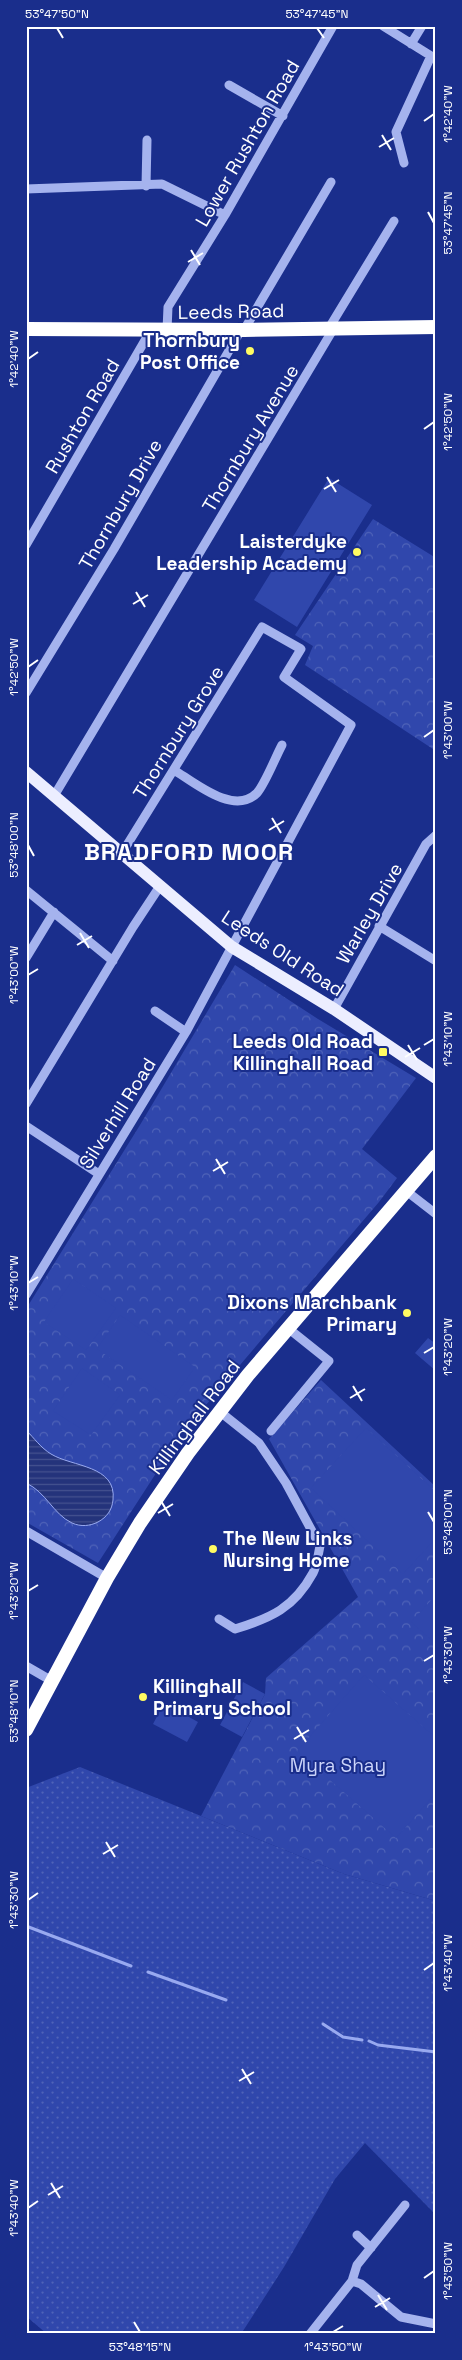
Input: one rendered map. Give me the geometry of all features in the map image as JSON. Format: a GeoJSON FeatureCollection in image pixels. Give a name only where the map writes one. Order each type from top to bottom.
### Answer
{"type":"FeatureCollection","features":[{"type":"Feature","properties":{"kind":"highway","name":"Leeds Road"},"geometry":{"type":"LineString","coordinates":[[26,329],[242,330],[436,327]]}},
{"type":"Feature","properties":{"kind":"highway","name":"Killinghall Road"},"geometry":{"type":"LineString","coordinates":[[26,1730],[107,1578],[140,1523],[188,1453],[219,1412],[405,1190],[436,1156]]}},
{"type":"Feature","properties":{"kind":"main road","name":"Leeds Old Road"},"geometry":{"type":"LineString","coordinates":[[26,772],[232,947],[334,1009],[436,1078]]}},
{"type":"Feature","properties":{"kind":"street","name":"Lower Rushton Road"},"geometry":{"type":"LineString","coordinates":[[168,330],[168,307],[225,215],[333,26]]}},
{"type":"Feature","properties":{"kind":"street"},"geometry":{"type":"LineString","coordinates":[[383,26],[433,58],[396,132],[404,163]]}},
{"type":"Feature","properties":{"kind":"street"},"geometry":{"type":"LineString","coordinates":[[411,44],[422,26]]}},
{"type":"Feature","properties":{"kind":"street"},"geometry":{"type":"LineString","coordinates":[[229,85],[283,116]]}},
{"type":"Feature","properties":{"kind":"street"},"geometry":{"type":"LineString","coordinates":[[146,186],[147,140]]}},
{"type":"Feature","properties":{"kind":"street","name":"Thornbury Drive"},"geometry":{"type":"LineString","coordinates":[[26,694],[331,182]]}},
{"type":"Feature","properties":{"kind":"street"},"geometry":{"type":"LineString","coordinates":[[26,188],[146,186],[162,184],[225,215]]}},
{"type":"Feature","properties":{"kind":"street","name":"Thornbury Avenue"},"geometry":{"type":"LineString","coordinates":[[54,796],[394,221]]}},
{"type":"Feature","properties":{"kind":"street","name":"Rushton Road"},"geometry":{"type":"LineString","coordinates":[[26,545],[151,330]]}},
{"type":"Feature","properties":{"kind":"street","name":"Silverhill Road"},"geometry":{"type":"LineString","coordinates":[[28,1288],[186,1032],[351,725],[284,677],[301,649],[262,627]]}},
{"type":"Feature","properties":{"kind":"street","name":"Thornbury Grove"},"geometry":{"type":"LineString","coordinates":[[122,854],[262,627]]}},
{"type":"Feature","properties":{"kind":"street"},"geometry":{"type":"LineString","coordinates":[[174,770],[226,801],[237,802],[257,792],[282,744]]}},
{"type":"Feature","properties":{"kind":"street","name":"Warley Drive"},"geometry":{"type":"LineString","coordinates":[[334,1009],[426,844],[436,835]]}},
{"type":"Feature","properties":{"kind":"street"},"geometry":{"type":"LineString","coordinates":[[26,1104],[160,886]]}},
{"type":"Feature","properties":{"kind":"street"},"geometry":{"type":"LineString","coordinates":[[26,890],[113,961]]}},
{"type":"Feature","properties":{"kind":"street"},"geometry":{"type":"LineString","coordinates":[[26,958],[54,912]]}},
{"type":"Feature","properties":{"kind":"street"},"geometry":{"type":"LineString","coordinates":[[379,926],[436,961]]}},
{"type":"Feature","properties":{"kind":"street"},"geometry":{"type":"LineString","coordinates":[[155,1011],[186,1032]]}},
{"type":"Feature","properties":{"kind":"street"},"geometry":{"type":"LineString","coordinates":[[26,1126],[98,1174]]}},
{"type":"Feature","properties":{"kind":"street"},"geometry":{"type":"LineString","coordinates":[[405,1190],[436,1214]]}},
{"type":"Feature","properties":{"kind":"street"},"geometry":{"type":"LineString","coordinates":[[271,1431],[329,1362],[289,1329]]}},
{"type":"Feature","properties":{"kind":"street"},"geometry":{"type":"LineString","coordinates":[[219,1412],[259,1443],[286,1483],[320,1546],[314,1572],[289,1604],[267,1619],[235,1629],[219,1619]]}},
{"type":"Feature","properties":{"kind":"street"},"geometry":{"type":"LineString","coordinates":[[26,1531],[107,1578]]}},
{"type":"Feature","properties":{"kind":"street"},"geometry":{"type":"LineString","coordinates":[[26,1666],[52,1681]]}},
{"type":"Feature","properties":{"kind":"street"},"geometry":{"type":"LineString","coordinates":[[310,2334],[352,2281],[357,2265],[405,2205]]}},
{"type":"Feature","properties":{"kind":"street"},"geometry":{"type":"LineString","coordinates":[[357,2235],[370,2248]]}},
{"type":"Feature","properties":{"kind":"street"},"geometry":{"type":"LineString","coordinates":[[352,2281],[361,2284],[401,2317],[436,2324]]}},
{"type":"Feature","properties":{"kind":"green space"},"geometry":{"type":"Polygon","coordinates":[[[329,478],[372,505],[297,627],[254,600],[329,478]]]}},
{"type":"Feature","properties":{"kind":"green space"},"geometry":{"type":"Polygon","coordinates":[[[373,519],[436,558],[436,751],[305,665],[313,646],[295,635],[373,519]]]}},
{"type":"Feature","properties":{"kind":"green space"},"geometry":{"type":"Polygon","coordinates":[[[235,965],[318,1019],[416,1078],[362,1149],[397,1178],[379,1202],[182,1433],[98,1563],[26,1522],[26,1309],[140,1125],[235,965]]]}},
{"type":"Feature","properties":{"kind":"green space"},"geometry":{"type":"Polygon","coordinates":[[[73,1279],[116,1308],[86,1350],[44,1322],[73,1279]]]}},
{"type":"Feature","properties":{"kind":"green space"},"geometry":{"type":"Polygon","coordinates":[[[120,1315],[195,1367],[172,1400],[97,1349],[120,1315]]]}},
{"type":"Feature","properties":{"kind":"green space"},"geometry":{"type":"Polygon","coordinates":[[[428,1338],[436,1344],[436,1371],[415,1353],[428,1338]]]}},
{"type":"Feature","properties":{"kind":"green space"},"geometry":{"type":"Polygon","coordinates":[[[82,1368],[120,1395],[91,1435],[53,1411],[82,1368]]]}},
{"type":"Feature","properties":{"kind":"green space","name":"Myra Shay"},"geometry":{"type":"Polygon","coordinates":[[[321,1380],[436,1487],[436,1901],[344,1874],[201,1816],[265,1694],[266,1678],[358,1597],[269,1439],[321,1380]]]}},
{"type":"Feature","properties":{"kind":"green space"},"geometry":{"type":"Polygon","coordinates":[[[366,1428],[436,1492],[436,1538],[403,1574],[311,1488],[366,1428]]]}},
{"type":"Feature","properties":{"kind":"green space"},"geometry":{"type":"Polygon","coordinates":[[[436,1595],[436,1644],[411,1622],[436,1595]]]}},
{"type":"Feature","properties":{"kind":"green space"},"geometry":{"type":"Polygon","coordinates":[[[364,1675],[436,1738],[436,1793],[396,1838],[297,1751],[364,1675]]]}},
{"type":"Feature","properties":{"kind":"green space"},"geometry":{"type":"Polygon","coordinates":[[[243,1682],[265,1694],[242,1737],[220,1725],[243,1682]]]}},
{"type":"Feature","properties":{"kind":"green space"},"geometry":{"type":"Polygon","coordinates":[[[164,1703],[198,1722],[187,1742],[153,1724],[164,1703]]]}},
{"type":"Feature","properties":{"kind":"green space"},"geometry":{"type":"Polygon","coordinates":[[[80,1767],[344,1874],[436,1901],[436,2215],[365,2143],[335,2179],[284,2267],[241,2334],[47,2334],[26,2316],[26,1788],[80,1767]]]}},
{"type":"Feature","properties":{"kind":"water"},"geometry":{"type":"Polygon","coordinates":[[[26,1430],[51,1454],[101,1473],[108,1480],[112,1489],[113,1500],[110,1510],[104,1518],[89,1525],[72,1523],[65,1519],[39,1492],[26,1483],[26,1430]]]}},
{"type":"Feature","properties":{"kind":"waterway"},"geometry":{"type":"LineString","coordinates":[[26,1926],[131,1966]]}},
{"type":"Feature","properties":{"kind":"waterway"},"geometry":{"type":"LineString","coordinates":[[148,1972],[226,2000]]}},
{"type":"Feature","properties":{"kind":"waterway"},"geometry":{"type":"LineString","coordinates":[[323,2024],[343,2037],[362,2040]]}},
{"type":"Feature","properties":{"kind":"waterway"},"geometry":{"type":"LineString","coordinates":[[369,2041],[378,2045],[436,2052]]}},
{"type":"Feature","properties":{"kind":"place","name":"Thornbury Post Office"},"geometry":{"type":"Point","coordinates":[250,351]}},
{"type":"Feature","properties":{"kind":"place","name":"Laisterdyke Leadership Academy"},"geometry":{"type":"Point","coordinates":[357,552]}},
{"type":"Feature","properties":{"kind":"place","name":"Leeds Old Road Killinghall Road"},"geometry":{"type":"Point","coordinates":[383,1052]}},
{"type":"Feature","properties":{"kind":"place","name":"Dixons Marchbank Primary"},"geometry":{"type":"Point","coordinates":[407,1313]}},
{"type":"Feature","properties":{"kind":"place","name":"The New Links Nursing Home"},"geometry":{"type":"Point","coordinates":[213,1549]}},
{"type":"Feature","properties":{"kind":"place","name":"Killinghall Primary School"},"geometry":{"type":"Point","coordinates":[143,1697]}},
{"type":"Feature","properties":{"kind":"district","name":"BRADFORD MOOR"},"geometry":{"type":"Point","coordinates":[189,852]}}]}
